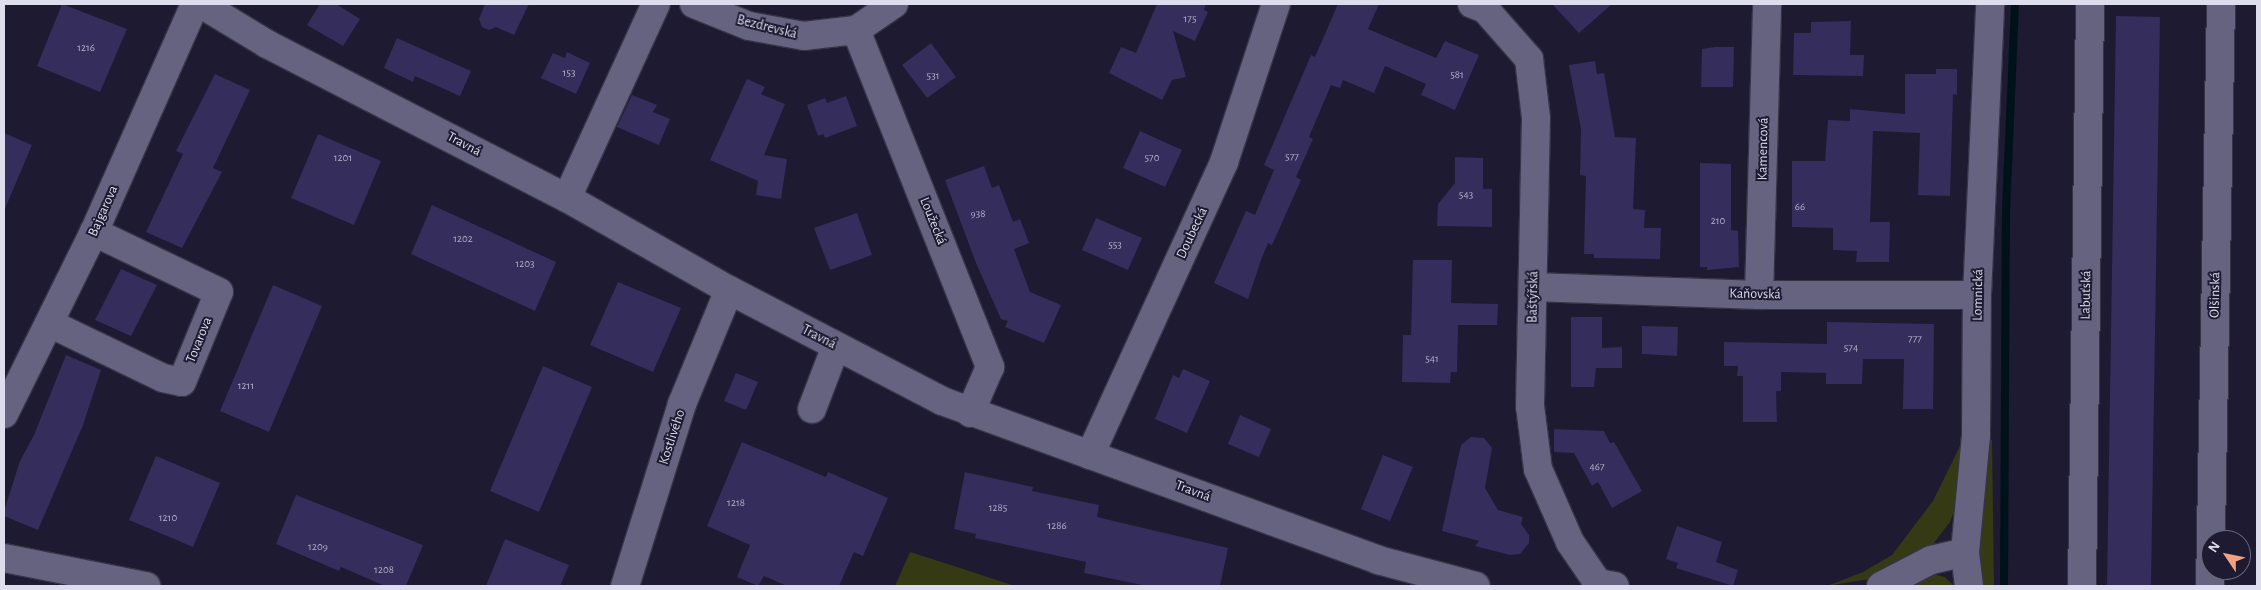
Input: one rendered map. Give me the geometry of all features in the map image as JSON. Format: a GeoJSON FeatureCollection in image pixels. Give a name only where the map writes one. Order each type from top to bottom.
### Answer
{"type":"FeatureCollection","features":[{"type":"Feature","properties":{"kind":"street","name":"Bajgarova"},"geometry":{"type":"LineString","coordinates":[[4,414],[51,324],[94,232],[195,4]]}},
{"type":"Feature","properties":{"kind":"street","name":"Travná"},"geometry":{"type":"LineString","coordinates":[[200,4],[267,44],[567,198],[728,290],[970,413],[1378,560],[1476,586]]}},
{"type":"Feature","properties":{"kind":"street"},"geometry":{"type":"LineString","coordinates":[[567,198],[656,4]]}},
{"type":"Feature","properties":{"kind":"street","name":"Bezdrevská"},"geometry":{"type":"LineString","coordinates":[[694,4],[749,26],[804,36],[856,30],[894,4]]}},
{"type":"Feature","properties":{"kind":"street","name":"Doubecká"},"geometry":{"type":"LineString","coordinates":[[1090,455],[1224,162],[1276,4]]}},
{"type":"Feature","properties":{"kind":"street","name":"Baštýřská"},"geometry":{"type":"LineString","coordinates":[[1472,4],[1485,9],[1529,59],[1536,118],[1530,406],[1538,468],[1570,542],[1598,583],[1615,586]]}},
{"type":"Feature","properties":{"kind":"street","name":"Kamencová"},"geometry":{"type":"LineString","coordinates":[[1760,295],[1767,4]]}},
{"type":"Feature","properties":{"kind":"street","name":"Lomnická"},"geometry":{"type":"LineString","coordinates":[[1969,586],[1964,552],[1976,435],[1978,295],[1990,4]]}},
{"type":"Feature","properties":{"kind":"street","name":"Labuťská"},"geometry":{"type":"LineString","coordinates":[[2082,586],[2090,4]]}},
{"type":"Feature","properties":{"kind":"street","name":"Olšinská"},"geometry":{"type":"LineString","coordinates":[[2210,586],[2221,4]]}},
{"type":"Feature","properties":{"kind":"street","name":"Loužecká"},"geometry":{"type":"LineString","coordinates":[[856,30],[990,366],[970,413]]}},
{"type":"Feature","properties":{"kind":"street","name":"Tovarova"},"geometry":{"type":"LineString","coordinates":[[51,324],[163,378],[182,382],[219,292],[94,232]]}},
{"type":"Feature","properties":{"kind":"street","name":"Kaňovská"},"geometry":{"type":"LineString","coordinates":[[1533,286],[1760,295],[1978,295]]}},
{"type":"Feature","properties":{"kind":"street","name":"Kostlivého"},"geometry":{"type":"LineString","coordinates":[[624,586],[682,404],[728,290]]}},
{"type":"Feature","properties":{"kind":"street"},"geometry":{"type":"LineString","coordinates":[[812,409],[836,346]]}},
{"type":"Feature","properties":{"kind":"street"},"geometry":{"type":"LineString","coordinates":[[1881,586],[1931,560],[1964,552]]}},
{"type":"Feature","properties":{"kind":"street"},"geometry":{"type":"LineString","coordinates":[[4,558],[146,586]]}},
{"type":"Feature","properties":{"kind":"green space"},"geometry":{"type":"Polygon","coordinates":[[[1963,440],[1965,482],[1950,522],[1933,544],[1905,565],[1875,578],[1827,586],[1863,572],[1892,555],[1933,501],[1963,440]]]}},
{"type":"Feature","properties":{"kind":"green space"},"geometry":{"type":"Polygon","coordinates":[[[1979,440],[1992,440],[1994,586],[1983,586],[1978,548],[1979,440]]]}},
{"type":"Feature","properties":{"kind":"green space"},"geometry":{"type":"Polygon","coordinates":[[[910,552],[954,566],[1015,586],[895,586],[910,552]]]}},
{"type":"Feature","properties":{"kind":"green space"},"geometry":{"type":"Polygon","coordinates":[[[1933,574],[1945,577],[1954,586],[1902,586],[1933,574]]]}},
{"type":"Feature","properties":{"kind":"building"},"geometry":{"type":"Polygon","coordinates":[[[62,4],[127,29],[100,92],[37,66],[62,4]]]}},
{"type":"Feature","properties":{"kind":"building"},"geometry":{"type":"Polygon","coordinates":[[[320,4],[336,4],[360,19],[343,46],[307,25],[320,4]]]}},
{"type":"Feature","properties":{"kind":"building"},"geometry":{"type":"Polygon","coordinates":[[[485,4],[529,4],[514,35],[496,27],[489,30],[482,27],[479,19],[485,4]]]}},
{"type":"Feature","properties":{"kind":"building"},"geometry":{"type":"Polygon","coordinates":[[[1157,4],[1206,4],[1204,10],[1208,12],[1195,41],[1173,31],[1186,77],[1172,80],[1162,100],[1109,73],[1121,47],[1136,53],[1157,4]]]}},
{"type":"Feature","properties":{"kind":"building"},"geometry":{"type":"Polygon","coordinates":[[[1338,4],[1379,4],[1368,29],[1436,58],[1445,41],[1479,55],[1455,110],[1421,95],[1426,84],[1385,66],[1374,93],[1343,80],[1340,88],[1331,85],[1309,137],[1313,139],[1296,177],[1301,180],[1272,245],[1268,243],[1248,299],[1214,283],[1246,211],[1255,215],[1274,170],[1264,165],[1311,55],[1315,57],[1338,4]]]}},
{"type":"Feature","properties":{"kind":"building"},"geometry":{"type":"Polygon","coordinates":[[[1552,4],[1612,4],[1579,33],[1552,4]]]}},
{"type":"Feature","properties":{"kind":"building"},"geometry":{"type":"Polygon","coordinates":[[[2116,16],[2160,17],[2151,586],[2107,586],[2116,16]]]}},
{"type":"Feature","properties":{"kind":"building"},"geometry":{"type":"Polygon","coordinates":[[[1851,21],[1850,55],[1864,55],[1863,76],[1793,75],[1794,33],[1811,33],[1811,22],[1851,21]]]}},
{"type":"Feature","properties":{"kind":"building"},"geometry":{"type":"Polygon","coordinates":[[[397,38],[471,71],[460,96],[415,76],[413,82],[384,68],[397,38]]]}},
{"type":"Feature","properties":{"kind":"building"},"geometry":{"type":"Polygon","coordinates":[[[931,43],[956,77],[927,98],[902,65],[931,43]]]}},
{"type":"Feature","properties":{"kind":"building"},"geometry":{"type":"Polygon","coordinates":[[[1734,47],[1733,87],[1701,87],[1702,49],[1734,47]]]}},
{"type":"Feature","properties":{"kind":"building"},"geometry":{"type":"Polygon","coordinates":[[[567,52],[590,63],[576,94],[541,78],[553,53],[565,58],[567,52]]]}},
{"type":"Feature","properties":{"kind":"building"},"geometry":{"type":"Polygon","coordinates":[[[1595,61],[1597,74],[1604,73],[1615,137],[1636,138],[1633,209],[1645,210],[1644,228],[1661,228],[1660,259],[1594,258],[1594,254],[1584,254],[1586,176],[1580,175],[1581,129],[1569,65],[1595,61]]]}},
{"type":"Feature","properties":{"kind":"building"},"geometry":{"type":"Polygon","coordinates":[[[1936,69],[1957,69],[1957,95],[1953,94],[1950,196],[1918,195],[1920,133],[1873,131],[1870,222],[1890,222],[1889,262],[1856,262],[1857,251],[1833,250],[1833,228],[1792,227],[1792,161],[1825,161],[1828,120],[1850,121],[1850,109],[1905,114],[1905,74],[1936,74],[1936,69]]]}},
{"type":"Feature","properties":{"kind":"building"},"geometry":{"type":"Polygon","coordinates":[[[215,74],[250,90],[213,168],[222,172],[182,248],[146,232],[183,154],[176,151],[215,74]]]}},
{"type":"Feature","properties":{"kind":"building"},"geometry":{"type":"Polygon","coordinates":[[[747,79],[765,87],[761,94],[785,104],[764,155],[787,159],[781,199],[756,195],[758,181],[710,160],[747,79]]]}},
{"type":"Feature","properties":{"kind":"building"},"geometry":{"type":"Polygon","coordinates":[[[632,95],[657,105],[653,112],[670,119],[659,145],[617,127],[632,95]]]}},
{"type":"Feature","properties":{"kind":"building"},"geometry":{"type":"Polygon","coordinates":[[[846,96],[857,126],[825,138],[823,134],[818,136],[807,105],[825,98],[827,103],[846,96]]]}},
{"type":"Feature","properties":{"kind":"building"},"geometry":{"type":"Polygon","coordinates":[[[1140,131],[1182,150],[1165,187],[1123,168],[1140,131]]]}},
{"type":"Feature","properties":{"kind":"building"},"geometry":{"type":"Polygon","coordinates":[[[4,133],[32,145],[4,211],[4,133]]]}},
{"type":"Feature","properties":{"kind":"building"},"geometry":{"type":"Polygon","coordinates":[[[318,134],[381,161],[354,225],[291,198],[318,134]]]}},
{"type":"Feature","properties":{"kind":"building"},"geometry":{"type":"Polygon","coordinates":[[[1455,157],[1483,158],[1483,189],[1492,189],[1492,227],[1437,226],[1438,204],[1455,183],[1455,157]]]}},
{"type":"Feature","properties":{"kind":"building"},"geometry":{"type":"Polygon","coordinates":[[[1700,163],[1731,164],[1731,230],[1738,231],[1739,267],[1707,270],[1707,267],[1700,267],[1700,163]]]}},
{"type":"Feature","properties":{"kind":"building"},"geometry":{"type":"Polygon","coordinates":[[[984,166],[992,188],[999,185],[1013,222],[1020,219],[1029,243],[1014,249],[1030,292],[1061,305],[1044,343],[1005,327],[1008,321],[1001,319],[976,263],[945,180],[984,166]]]}},
{"type":"Feature","properties":{"kind":"building"},"geometry":{"type":"Polygon","coordinates":[[[432,205],[556,262],[535,311],[411,254],[432,205]]]}},
{"type":"Feature","properties":{"kind":"building"},"geometry":{"type":"Polygon","coordinates":[[[857,213],[872,255],[830,270],[814,228],[857,213]]]}},
{"type":"Feature","properties":{"kind":"building"},"geometry":{"type":"Polygon","coordinates":[[[1096,218],[1142,238],[1128,270],[1082,250],[1096,218]]]}},
{"type":"Feature","properties":{"kind":"building"},"geometry":{"type":"Polygon","coordinates":[[[1413,260],[1452,260],[1451,303],[1498,304],[1497,325],[1458,325],[1457,372],[1451,372],[1450,383],[1402,382],[1403,335],[1411,335],[1413,260]]]}},
{"type":"Feature","properties":{"kind":"building"},"geometry":{"type":"Polygon","coordinates":[[[121,269],[157,285],[131,336],[95,320],[121,269]]]}},
{"type":"Feature","properties":{"kind":"building"},"geometry":{"type":"Polygon","coordinates":[[[618,282],[681,308],[653,372],[590,345],[618,282]]]}},
{"type":"Feature","properties":{"kind":"building"},"geometry":{"type":"Polygon","coordinates":[[[273,285],[322,306],[269,432],[220,411],[273,285]]]}},
{"type":"Feature","properties":{"kind":"building"},"geometry":{"type":"Polygon","coordinates":[[[1571,317],[1602,317],[1602,348],[1622,347],[1622,368],[1596,368],[1594,387],[1571,387],[1571,317]]]}},
{"type":"Feature","properties":{"kind":"building"},"geometry":{"type":"Polygon","coordinates":[[[1827,322],[1934,324],[1933,409],[1903,409],[1904,359],[1863,359],[1862,384],[1826,384],[1826,373],[1781,372],[1781,391],[1776,391],[1777,422],[1743,422],[1743,376],[1737,376],[1738,366],[1724,366],[1724,342],[1827,344],[1827,322]]]}},
{"type":"Feature","properties":{"kind":"building"},"geometry":{"type":"Polygon","coordinates":[[[1642,326],[1678,327],[1677,356],[1642,354],[1642,326]]]}},
{"type":"Feature","properties":{"kind":"building"},"geometry":{"type":"Polygon","coordinates":[[[66,355],[101,370],[83,425],[38,530],[4,516],[4,511],[20,461],[34,435],[66,355]]]}},
{"type":"Feature","properties":{"kind":"building"},"geometry":{"type":"Polygon","coordinates":[[[543,366],[592,387],[539,512],[490,491],[543,366]]]}},
{"type":"Feature","properties":{"kind":"building"},"geometry":{"type":"Polygon","coordinates":[[[1183,369],[1210,381],[1187,433],[1155,419],[1173,375],[1179,378],[1183,369]]]}},
{"type":"Feature","properties":{"kind":"building"},"geometry":{"type":"Polygon","coordinates":[[[736,373],[758,382],[746,410],[724,401],[736,373]]]}},
{"type":"Feature","properties":{"kind":"building"},"geometry":{"type":"Polygon","coordinates":[[[1240,415],[1271,429],[1259,457],[1228,444],[1240,415]]]}},
{"type":"Feature","properties":{"kind":"building"},"geometry":{"type":"Polygon","coordinates":[[[1554,429],[1604,431],[1610,443],[1614,442],[1642,491],[1612,508],[1598,482],[1592,486],[1574,453],[1554,452],[1554,429]]]}},
{"type":"Feature","properties":{"kind":"building"},"geometry":{"type":"Polygon","coordinates":[[[1471,437],[1484,438],[1492,448],[1485,488],[1498,510],[1523,517],[1521,524],[1529,535],[1529,543],[1520,554],[1510,555],[1475,546],[1479,541],[1442,531],[1461,445],[1471,437]]]}},
{"type":"Feature","properties":{"kind":"building"},"geometry":{"type":"Polygon","coordinates":[[[742,442],[826,477],[828,472],[888,498],[863,556],[854,552],[839,586],[787,586],[764,576],[758,586],[737,577],[750,545],[707,526],[742,442]]]}},
{"type":"Feature","properties":{"kind":"building"},"geometry":{"type":"Polygon","coordinates":[[[1383,455],[1413,467],[1390,521],[1361,509],[1383,455]]]}},
{"type":"Feature","properties":{"kind":"building"},"geometry":{"type":"Polygon","coordinates":[[[156,456],[220,483],[193,547],[129,520],[156,456]]]}},
{"type":"Feature","properties":{"kind":"building"},"geometry":{"type":"Polygon","coordinates":[[[965,472],[1033,487],[1032,491],[1099,505],[1097,517],[1228,548],[1220,586],[1147,586],[1084,573],[1086,562],[975,538],[976,534],[954,529],[965,472]]]}},
{"type":"Feature","properties":{"kind":"building"},"geometry":{"type":"Polygon","coordinates":[[[296,495],[423,545],[406,586],[385,586],[341,567],[339,571],[276,544],[296,495]]]}},
{"type":"Feature","properties":{"kind":"building"},"geometry":{"type":"Polygon","coordinates":[[[1677,526],[1722,542],[1716,562],[1738,570],[1733,586],[1676,568],[1678,563],[1666,559],[1677,526]]]}},
{"type":"Feature","properties":{"kind":"building"},"geometry":{"type":"Polygon","coordinates":[[[505,539],[569,565],[560,586],[486,586],[505,539]]]}},
{"type":"Feature","properties":{"kind":"waterway"},"geometry":{"type":"LineString","coordinates":[[2004,586],[2006,210],[2015,4]]}}]}
